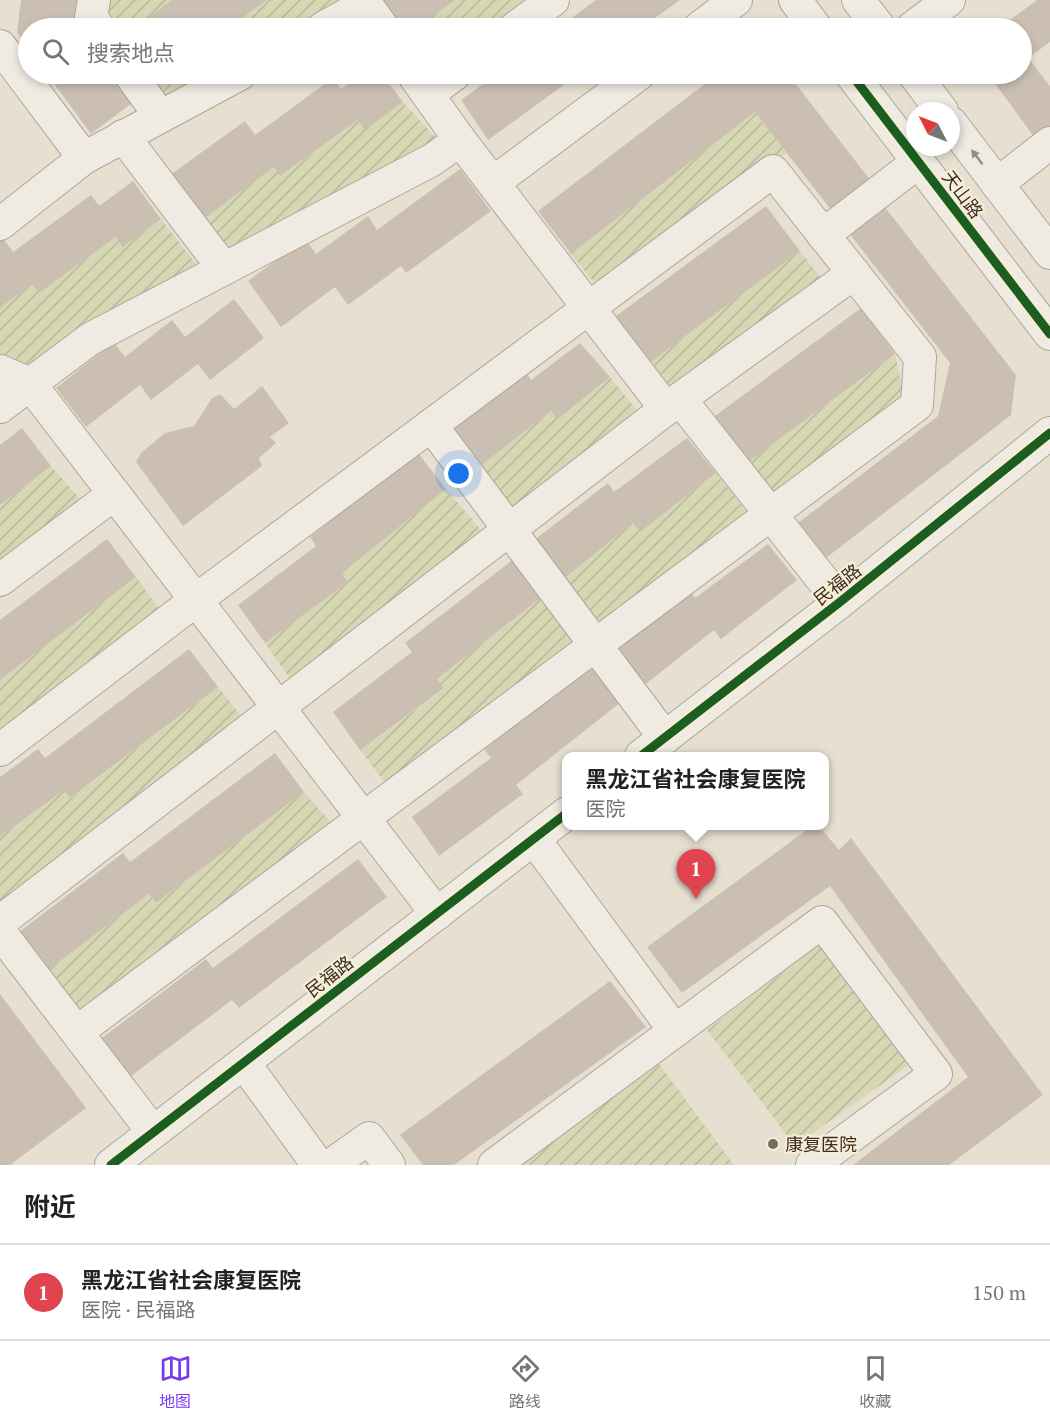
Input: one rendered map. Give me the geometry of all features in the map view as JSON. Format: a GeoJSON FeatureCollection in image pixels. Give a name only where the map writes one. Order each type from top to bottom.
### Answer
{"type":"FeatureCollection","features":[{"type":"Feature","properties":{"kind":"street"},"geometry":{"type":"LineString","coordinates":[[92,18],[94,0]]}},
{"type":"Feature","properties":{"kind":"street"},"geometry":{"type":"LineString","coordinates":[[529,18],[553,0]]}},
{"type":"Feature","properties":{"kind":"street"},"geometry":{"type":"LineString","coordinates":[[712,18],[736,0]]}},
{"type":"Feature","properties":{"kind":"street"},"geometry":{"type":"LineString","coordinates":[[795,0],[808,18]]}},
{"type":"Feature","properties":{"kind":"street"},"geometry":{"type":"LineString","coordinates":[[858,0],[872,18]]}},
{"type":"Feature","properties":{"kind":"street"},"geometry":{"type":"LineString","coordinates":[[925,18],[949,0]]}},
{"type":"Feature","properties":{"kind":"street"},"geometry":{"type":"LineString","coordinates":[[351,18],[371,11]]}},
{"type":"Feature","properties":{"kind":"street"},"geometry":{"type":"LineString","coordinates":[[0,46],[18,70]]}},
{"type":"Feature","properties":{"kind":"street"},"geometry":{"type":"LineString","coordinates":[[28,84],[84,158]]}},
{"type":"Feature","properties":{"kind":"street"},"geometry":{"type":"LineString","coordinates":[[137,84],[160,116]]}},
{"type":"Feature","properties":{"kind":"street"},"geometry":{"type":"LineString","coordinates":[[0,224],[84,158],[221,84]]}},
{"type":"Feature","properties":{"kind":"street"},"geometry":{"type":"LineString","coordinates":[[420,84],[589,308],[770,514],[840,602]]}},
{"type":"Feature","properties":{"kind":"street"},"geometry":{"type":"LineString","coordinates":[[493,183],[626,84]]}},
{"type":"Feature","properties":{"kind":"street","name":"天山路"},"geometry":{"type":"LineString","coordinates":[[859,84],[1050,334]]}},
{"type":"Feature","properties":{"kind":"street"},"geometry":{"type":"LineString","coordinates":[[922,84],[935,102]]}},
{"type":"Feature","properties":{"kind":"street","name":"天山路"},"geometry":{"type":"LineString","coordinates":[[960,135],[1050,254]]}},
{"type":"Feature","properties":{"kind":"street"},"geometry":{"type":"LineString","coordinates":[[123,136],[224,269]]}},
{"type":"Feature","properties":{"kind":"street"},"geometry":{"type":"LineString","coordinates":[[0,406],[90,339],[432,160],[460,140]]}},
{"type":"Feature","properties":{"kind":"street"},"geometry":{"type":"LineString","coordinates":[[997,184],[1050,143]]}},
{"type":"Feature","properties":{"kind":"street"},"geometry":{"type":"LineString","coordinates":[[824,234],[918,162]]}},
{"type":"Feature","properties":{"kind":"street"},"geometry":{"type":"LineString","coordinates":[[0,750],[196,600],[773,171],[920,357],[917,405],[77,1032]]}},
{"type":"Feature","properties":{"kind":"street"},"geometry":{"type":"LineString","coordinates":[[0,922],[673,404],[854,273]]}},
{"type":"Feature","properties":{"kind":"street"},"geometry":{"type":"LineString","coordinates":[[0,371],[30,384],[437,914]]}},
{"type":"Feature","properties":{"kind":"street"},"geometry":{"type":"LineString","coordinates":[[431,425],[665,738]]}},
{"type":"Feature","properties":{"kind":"street","name":"民福路"},"geometry":{"type":"LineString","coordinates":[[646,752],[840,602],[1050,434]]}},
{"type":"Feature","properties":{"kind":"street"},"geometry":{"type":"LineString","coordinates":[[0,580],[114,494]]}},
{"type":"Feature","properties":{"kind":"street","name":"民福路"},"geometry":{"type":"LineString","coordinates":[[111,1165],[562,817]]}},
{"type":"Feature","properties":{"kind":"street"},"geometry":{"type":"LineString","coordinates":[[534,839],[675,1031]]}},
{"type":"Feature","properties":{"kind":"street"},"geometry":{"type":"LineString","coordinates":[[494,1165],[822,922],[936,1074],[812,1165]]}},
{"type":"Feature","properties":{"kind":"street"},"geometry":{"type":"LineString","coordinates":[[0,932],[153,1132]]}},
{"type":"Feature","properties":{"kind":"street"},"geometry":{"type":"LineString","coordinates":[[244,1063],[318,1165]]}},
{"type":"Feature","properties":{"kind":"street"},"geometry":{"type":"LineString","coordinates":[[331,1165],[369,1138],[389,1165]]}},
{"type":"Feature","properties":{"kind":"green space"},"geometry":{"type":"Polygon","coordinates":[[[108,0],[172,0],[148,18],[105,18],[108,0]]]}},
{"type":"Feature","properties":{"kind":"green space"},"geometry":{"type":"Polygon","coordinates":[[[267,0],[347,0],[349,2],[318,18],[242,18],[267,0]]]}},
{"type":"Feature","properties":{"kind":"green space"},"geometry":{"type":"Polygon","coordinates":[[[455,0],[538,0],[512,18],[431,18],[455,0]]]}},
{"type":"Feature","properties":{"kind":"green space"},"geometry":{"type":"Polygon","coordinates":[[[151,84],[194,84],[163,100],[151,84]]]}},
{"type":"Feature","properties":{"kind":"green space"},"geometry":{"type":"Polygon","coordinates":[[[403,102],[437,139],[425,150],[226,256],[198,223],[274,167],[281,176],[358,120],[366,129],[403,102]]]}},
{"type":"Feature","properties":{"kind":"green space"},"geometry":{"type":"Polygon","coordinates":[[[755,112],[787,153],[598,287],[571,254],[755,112]]]}},
{"type":"Feature","properties":{"kind":"green space"},"geometry":{"type":"Polygon","coordinates":[[[161,219],[199,268],[28,370],[0,358],[0,308],[32,284],[39,293],[116,237],[124,246],[161,219]]]}},
{"type":"Feature","properties":{"kind":"green space"},"geometry":{"type":"Polygon","coordinates":[[[800,251],[823,281],[671,389],[649,363],[800,251]]]}},
{"type":"Feature","properties":{"kind":"green space"},"geometry":{"type":"Polygon","coordinates":[[[895,354],[906,405],[770,500],[744,465],[895,354]]]}},
{"type":"Feature","properties":{"kind":"green space"},"geometry":{"type":"Polygon","coordinates":[[[610,377],[640,414],[512,512],[478,468],[551,411],[558,420],[610,377]]]}},
{"type":"Feature","properties":{"kind":"green space"},"geometry":{"type":"Polygon","coordinates":[[[51,466],[87,507],[0,572],[0,505],[51,466]]]}},
{"type":"Feature","properties":{"kind":"green space"},"geometry":{"type":"Polygon","coordinates":[[[716,473],[750,516],[598,628],[561,581],[633,523],[640,532],[716,473]]]}},
{"type":"Feature","properties":{"kind":"green space"},"geometry":{"type":"Polygon","coordinates":[[[446,489],[486,536],[293,683],[265,643],[348,582],[342,573],[446,489]]]}},
{"type":"Feature","properties":{"kind":"green space"},"geometry":{"type":"Polygon","coordinates":[[[136,577],[165,617],[0,740],[0,680],[136,577]]]}},
{"type":"Feature","properties":{"kind":"green space"},"geometry":{"type":"Polygon","coordinates":[[[543,596],[578,646],[387,785],[360,750],[444,689],[437,679],[543,596]]]}},
{"type":"Feature","properties":{"kind":"green space"},"geometry":{"type":"Polygon","coordinates":[[[218,687],[245,721],[0,912],[0,837],[64,790],[71,798],[218,687]]]}},
{"type":"Feature","properties":{"kind":"green space"},"geometry":{"type":"Polygon","coordinates":[[[304,792],[335,827],[77,1017],[44,973],[149,894],[156,903],[304,792]]]}},
{"type":"Feature","properties":{"kind":"green space"},"geometry":{"type":"Polygon","coordinates":[[[825,941],[914,1061],[795,1146],[707,1030],[825,941]]]}},
{"type":"Feature","properties":{"kind":"green space"},"geometry":{"type":"Polygon","coordinates":[[[657,1061],[734,1165],[519,1165],[657,1061]]]}},
{"type":"Feature","properties":{"kind":"building"},"geometry":{"type":"Polygon","coordinates":[[[21,0],[78,0],[75,18],[19,18],[21,0]]]}},
{"type":"Feature","properties":{"kind":"building"},"geometry":{"type":"Polygon","coordinates":[[[172,0],[267,0],[242,18],[148,18],[172,0]]]}},
{"type":"Feature","properties":{"kind":"building"},"geometry":{"type":"Polygon","coordinates":[[[377,0],[455,0],[431,18],[390,18],[377,0]]]}},
{"type":"Feature","properties":{"kind":"building"},"geometry":{"type":"Polygon","coordinates":[[[596,0],[680,0],[655,18],[572,18],[596,0]]]}},
{"type":"Feature","properties":{"kind":"building"},"geometry":{"type":"Polygon","coordinates":[[[1037,0],[1050,0],[1050,42],[1032,55],[1032,18],[1013,18],[1037,0]]]}},
{"type":"Feature","properties":{"kind":"building"},"geometry":{"type":"Polygon","coordinates":[[[1032,63],[1050,86],[1050,127],[1035,138],[995,84],[1032,84],[1032,63]]]}},
{"type":"Feature","properties":{"kind":"building"},"geometry":{"type":"Polygon","coordinates":[[[54,84],[118,84],[132,103],[91,134],[54,84]]]}},
{"type":"Feature","properties":{"kind":"building"},"geometry":{"type":"Polygon","coordinates":[[[325,84],[337,84],[341,89],[348,84],[390,84],[403,102],[365,130],[358,120],[280,176],[274,167],[198,223],[166,178],[245,121],[255,135],[325,84]]]}},
{"type":"Feature","properties":{"kind":"building"},"geometry":{"type":"Polygon","coordinates":[[[483,84],[565,84],[488,140],[461,100],[483,84]]]}},
{"type":"Feature","properties":{"kind":"building"},"geometry":{"type":"Polygon","coordinates":[[[705,84],[796,84],[871,181],[832,211],[755,112],[571,254],[538,211],[705,84]]]}},
{"type":"Feature","properties":{"kind":"building"},"geometry":{"type":"Polygon","coordinates":[[[460,169],[491,211],[406,273],[401,266],[348,305],[335,287],[281,327],[248,281],[305,239],[316,254],[368,216],[377,230],[460,169]]]}},
{"type":"Feature","properties":{"kind":"building"},"geometry":{"type":"Polygon","coordinates":[[[133,181],[161,219],[123,247],[116,237],[39,293],[32,284],[0,308],[0,240],[3,238],[13,252],[91,195],[99,206],[133,181]]]}},
{"type":"Feature","properties":{"kind":"building"},"geometry":{"type":"Polygon","coordinates":[[[766,206],[800,251],[649,363],[616,316],[766,206]]]}},
{"type":"Feature","properties":{"kind":"building"},"geometry":{"type":"Polygon","coordinates":[[[884,206],[1016,375],[1011,415],[826,558],[798,523],[938,416],[950,363],[849,233],[884,206]]]}},
{"type":"Feature","properties":{"kind":"building"},"geometry":{"type":"Polygon","coordinates":[[[234,299],[264,338],[210,380],[198,364],[151,400],[140,385],[86,427],[56,388],[114,342],[125,357],[172,320],[185,337],[234,299]]]}},
{"type":"Feature","properties":{"kind":"building"},"geometry":{"type":"Polygon","coordinates":[[[861,308],[895,354],[744,465],[711,419],[861,308]]]}},
{"type":"Feature","properties":{"kind":"building"},"geometry":{"type":"Polygon","coordinates":[[[580,343],[610,377],[557,420],[551,411],[478,468],[450,429],[525,371],[531,380],[580,343]]]}},
{"type":"Feature","properties":{"kind":"building"},"geometry":{"type":"Polygon","coordinates":[[[262,386],[289,423],[270,437],[276,443],[259,458],[262,466],[183,526],[136,462],[141,453],[165,433],[194,426],[212,398],[220,394],[234,409],[262,386]]]}},
{"type":"Feature","properties":{"kind":"building"},"geometry":{"type":"Polygon","coordinates":[[[22,428],[51,466],[0,505],[0,445],[22,428]]]}},
{"type":"Feature","properties":{"kind":"building"},"geometry":{"type":"Polygon","coordinates":[[[687,438],[716,473],[640,532],[633,523],[561,581],[533,541],[608,483],[614,492],[687,438]]]}},
{"type":"Feature","properties":{"kind":"building"},"geometry":{"type":"Polygon","coordinates":[[[418,453],[446,489],[342,573],[348,582],[265,643],[238,605],[316,546],[310,537],[418,453]]]}},
{"type":"Feature","properties":{"kind":"building"},"geometry":{"type":"Polygon","coordinates":[[[107,539],[136,577],[0,680],[0,620],[107,539]]]}},
{"type":"Feature","properties":{"kind":"building"},"geometry":{"type":"Polygon","coordinates":[[[768,544],[797,580],[721,639],[714,630],[642,687],[614,648],[689,590],[695,598],[768,544]]]}},
{"type":"Feature","properties":{"kind":"building"},"geometry":{"type":"Polygon","coordinates":[[[514,559],[543,596],[437,679],[444,688],[360,750],[333,712],[412,652],[405,643],[514,559]]]}},
{"type":"Feature","properties":{"kind":"building"},"geometry":{"type":"Polygon","coordinates":[[[189,649],[218,687],[70,798],[64,790],[0,837],[0,777],[38,749],[45,758],[189,649]]]}},
{"type":"Feature","properties":{"kind":"building"},"geometry":{"type":"Polygon","coordinates":[[[592,665],[621,702],[516,785],[523,794],[439,856],[412,817],[491,758],[484,749],[592,665]]]}},
{"type":"Feature","properties":{"kind":"building"},"geometry":{"type":"Polygon","coordinates":[[[275,753],[304,792],[156,903],[149,894],[44,973],[15,935],[123,853],[130,862],[275,753]]]}},
{"type":"Feature","properties":{"kind":"building"},"geometry":{"type":"Polygon","coordinates":[[[807,830],[822,830],[839,850],[851,838],[1043,1095],[949,1165],[853,1165],[968,1077],[830,886],[682,993],[647,947],[807,830]]]}},
{"type":"Feature","properties":{"kind":"building"},"geometry":{"type":"Polygon","coordinates":[[[358,859],[387,897],[239,1008],[232,1000],[127,1079],[98,1041],[206,959],[213,968],[358,859]]]}},
{"type":"Feature","properties":{"kind":"building"},"geometry":{"type":"Polygon","coordinates":[[[610,981],[646,1027],[454,1165],[423,1165],[400,1135],[610,981]]]}},
{"type":"Feature","properties":{"kind":"building"},"geometry":{"type":"Polygon","coordinates":[[[0,994],[86,1108],[10,1165],[0,1165],[0,994]]]}},
{"type":"Feature","properties":{"kind":"cycle path"},"geometry":{"type":"LineString","coordinates":[[859,84],[1050,334]]}},
{"type":"Feature","properties":{"kind":"cycle path"},"geometry":{"type":"LineString","coordinates":[[646,752],[840,602],[1050,433]]}},
{"type":"Feature","properties":{"kind":"cycle path"},"geometry":{"type":"LineString","coordinates":[[111,1165],[562,817]]}},
{"type":"Feature","properties":{"kind":"place","name":"黑龙江省社会康复医院"},"geometry":{"type":"Point","coordinates":[696,899]}},
{"type":"Feature","properties":{"kind":"place","name":"康复医院"},"geometry":{"type":"Point","coordinates":[773,1144]}}]}
